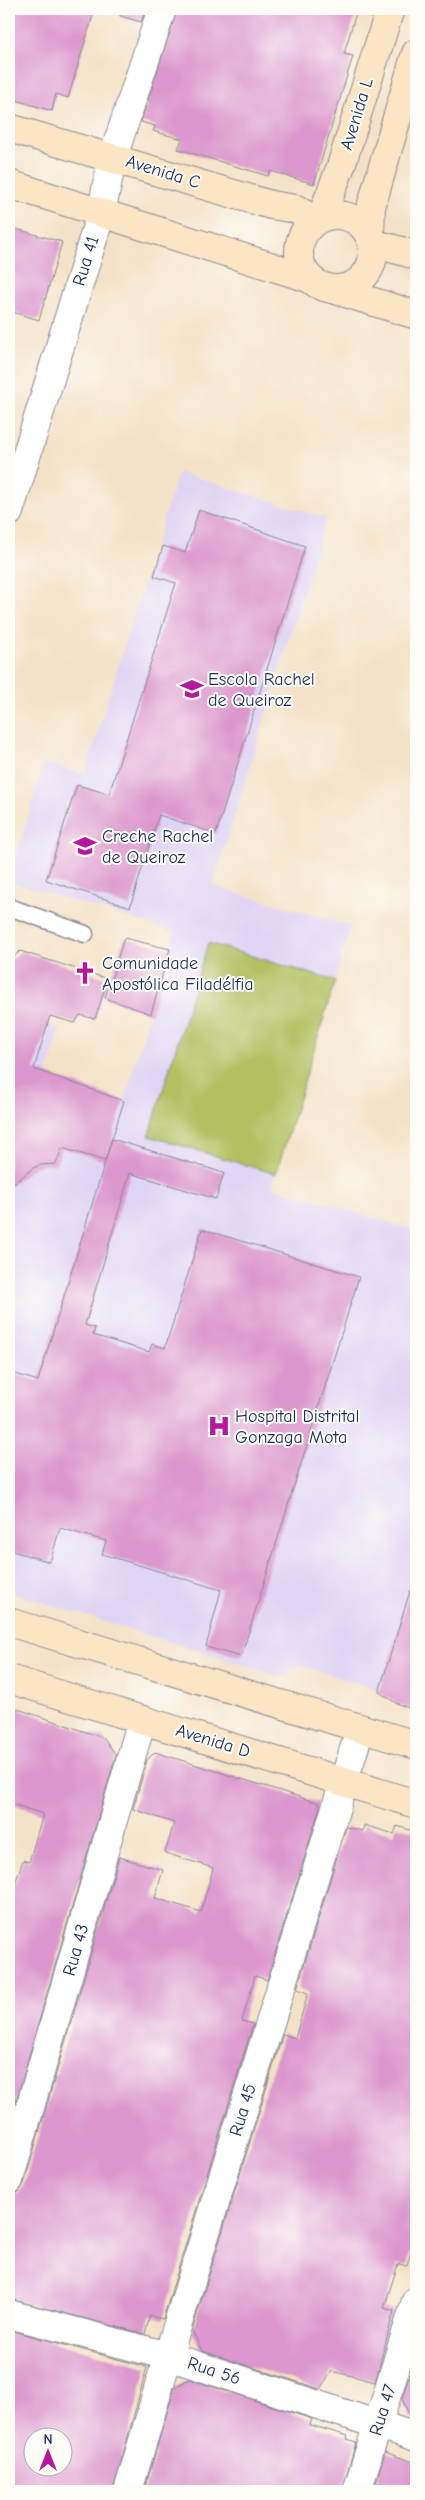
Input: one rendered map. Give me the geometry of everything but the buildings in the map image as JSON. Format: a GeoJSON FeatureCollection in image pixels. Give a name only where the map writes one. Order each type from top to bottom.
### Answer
{"type":"FeatureCollection","features":[{"type":"Feature","properties":{"kind":"street","name":"Rua 41"},"geometry":{"type":"LineString","coordinates":[[9,512],[100,213],[113,157],[162,9]]}},
{"type":"Feature","properties":{"kind":"street","name":"Avenida L"},"geometry":{"type":"LineString","coordinates":[[318,219],[341,166],[390,9]]}},
{"type":"Feature","properties":{"kind":"street"},"geometry":{"type":"LineString","coordinates":[[416,54],[371,207],[371,240],[373,256],[364,277],[344,288],[320,284],[301,267],[298,254],[299,242],[305,230],[318,219],[333,214],[355,220],[363,226],[371,240],[416,255]]}},
{"type":"Feature","properties":{"kind":"street","name":"Avenida C"},"geometry":{"type":"LineString","coordinates":[[9,128],[113,157],[271,205],[296,209],[318,219]]}},
{"type":"Feature","properties":{"kind":"street"},"geometry":{"type":"LineString","coordinates":[[9,184],[416,315]]}},
{"type":"Feature","properties":{"kind":"street"},"geometry":{"type":"LineString","coordinates":[[9,1622],[416,1745]]}},
{"type":"Feature","properties":{"kind":"street","name":"Avenida D"},"geometry":{"type":"LineString","coordinates":[[9,1679],[416,1804]]}},
{"type":"Feature","properties":{"kind":"street","name":"Rua 43"},"geometry":{"type":"LineString","coordinates":[[9,2180],[142,1720]]}},
{"type":"Feature","properties":{"kind":"street","name":"Rua 45"},"geometry":{"type":"LineString","coordinates":[[128,2491],[360,1729]]}},
{"type":"Feature","properties":{"kind":"street","name":"Rua 47"},"geometry":{"type":"LineString","coordinates":[[358,2491],[416,2301]]}},
{"type":"Feature","properties":{"kind":"street","name":"Rua 56"},"geometry":{"type":"LineString","coordinates":[[9,2314],[168,2356],[416,2437]]}},
{"type":"Feature","properties":{"kind":"lane"},"geometry":{"type":"LineString","coordinates":[[9,907],[85,934]]}},
{"type":"Feature","properties":{"kind":"shaded area"},"geometry":{"type":"Polygon","coordinates":[[[178,472],[326,518],[213,886],[351,926],[272,1187],[416,1231],[416,1711],[401,1705],[380,1690],[299,1665],[282,1677],[9,1592],[9,1014],[60,1029],[47,1074],[124,1101],[174,932],[9,881],[44,763],[85,774],[178,472]]]}},
{"type":"Feature","properties":{"kind":"green space"},"geometry":{"type":"Polygon","coordinates":[[[208,943],[335,981],[276,1174],[149,1136],[208,943]]]}},
{"type":"Feature","properties":{"kind":"place","name":"Escola Rachel de Queiroz"},"geometry":{"type":"Point","coordinates":[192,689]}},
{"type":"Feature","properties":{"kind":"place","name":"Creche Rachel de Queiroz"},"geometry":{"type":"Point","coordinates":[85,846]}},
{"type":"Feature","properties":{"kind":"place","name":"Comunidade Apostólica Filadélfia"},"geometry":{"type":"Point","coordinates":[85,973]}},
{"type":"Feature","properties":{"kind":"place","name":"Hospital Distrital Gonzaga Mota"},"geometry":{"type":"Point","coordinates":[219,1426]}}]}
